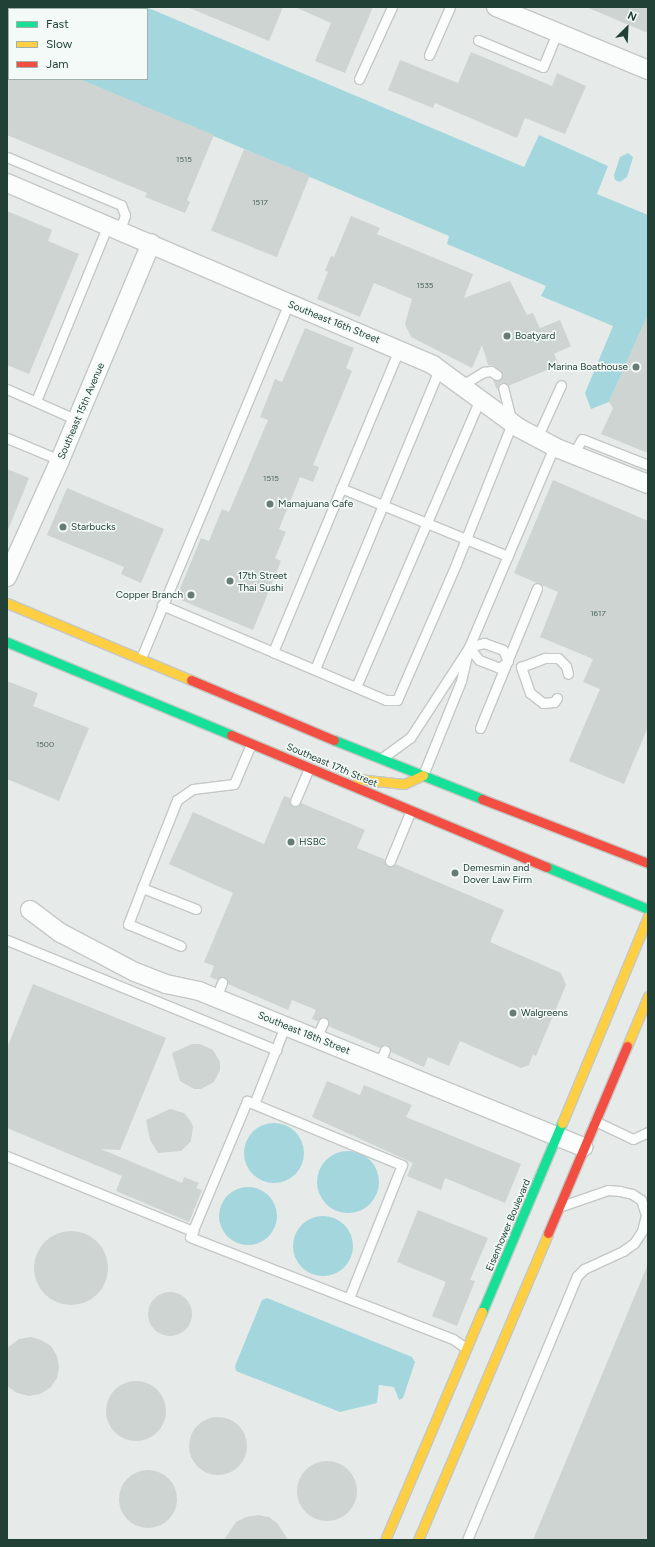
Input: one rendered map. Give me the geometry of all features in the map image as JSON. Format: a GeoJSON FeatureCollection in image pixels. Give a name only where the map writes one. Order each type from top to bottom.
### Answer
{"type":"FeatureCollection","features":[{"type":"Feature","properties":{"kind":"main road"},"geometry":{"type":"LineString","coordinates":[[7,603],[380,759],[648,863]]}},
{"type":"Feature","properties":{"kind":"main road","name":"Southeast 17th Street"},"geometry":{"type":"LineString","coordinates":[[7,642],[648,909]]}},
{"type":"Feature","properties":{"kind":"main road"},"geometry":{"type":"LineString","coordinates":[[319,772],[387,784],[409,783],[422,776]]}},
{"type":"Feature","properties":{"kind":"main road","name":"Eisenhower Boulevard"},"geometry":{"type":"LineString","coordinates":[[385,1540],[557,1136],[648,916]]}},
{"type":"Feature","properties":{"kind":"main road"},"geometry":{"type":"LineString","coordinates":[[418,1540],[648,996]]}},
{"type":"Feature","properties":{"kind":"street"},"geometry":{"type":"LineString","coordinates":[[496,7],[648,70]]}},
{"type":"Feature","properties":{"kind":"street","name":"Southeast 16th Street"},"geometry":{"type":"LineString","coordinates":[[7,183],[151,243],[288,304],[399,349],[439,369],[512,423],[537,438],[554,447],[648,484]]}},
{"type":"Feature","properties":{"kind":"street","name":"Southeast 15th Avenue"},"geometry":{"type":"LineString","coordinates":[[7,577],[60,460],[151,243]]}},
{"type":"Feature","properties":{"kind":"street","name":"Southeast 18th Street"},"geometry":{"type":"LineString","coordinates":[[30,910],[61,933],[135,972],[219,990],[285,1026],[320,1031],[584,1147]]}},
{"type":"Feature","properties":{"kind":"lane"},"geometry":{"type":"LineString","coordinates":[[359,79],[392,7]]}},
{"type":"Feature","properties":{"kind":"lane"},"geometry":{"type":"LineString","coordinates":[[429,55],[450,7]]}},
{"type":"Feature","properties":{"kind":"lane"},"geometry":{"type":"LineString","coordinates":[[478,40],[543,67],[557,33]]}},
{"type":"Feature","properties":{"kind":"lane"},"geometry":{"type":"LineString","coordinates":[[7,157],[120,205],[125,215],[114,228],[36,401]]}},
{"type":"Feature","properties":{"kind":"lane"},"geometry":{"type":"LineString","coordinates":[[141,658],[288,304]]}},
{"type":"Feature","properties":{"kind":"lane"},"geometry":{"type":"LineString","coordinates":[[273,652],[399,349]]}},
{"type":"Feature","properties":{"kind":"lane"},"geometry":{"type":"LineString","coordinates":[[315,669],[439,369]]}},
{"type":"Feature","properties":{"kind":"lane"},"geometry":{"type":"LineString","coordinates":[[462,386],[484,372],[491,371],[497,375]]}},
{"type":"Feature","properties":{"kind":"lane"},"geometry":{"type":"LineString","coordinates":[[537,438],[561,385]]}},
{"type":"Feature","properties":{"kind":"lane"},"geometry":{"type":"LineString","coordinates":[[162,605],[386,700],[397,700],[465,541],[512,423],[503,388]]}},
{"type":"Feature","properties":{"kind":"lane"},"geometry":{"type":"LineString","coordinates":[[7,389],[77,420]]}},
{"type":"Feature","properties":{"kind":"lane"},"geometry":{"type":"LineString","coordinates":[[356,687],[480,399]]}},
{"type":"Feature","properties":{"kind":"lane"},"geometry":{"type":"LineString","coordinates":[[7,438],[60,460]]}},
{"type":"Feature","properties":{"kind":"lane"},"geometry":{"type":"LineString","coordinates":[[574,455],[582,439],[648,465]]}},
{"type":"Feature","properties":{"kind":"lane"},"geometry":{"type":"LineString","coordinates":[[380,759],[410,738],[469,647],[554,447]]}},
{"type":"Feature","properties":{"kind":"lane"},"geometry":{"type":"LineString","coordinates":[[341,488],[465,541],[508,556]]}},
{"type":"Feature","properties":{"kind":"lane"},"geometry":{"type":"LineString","coordinates":[[480,728],[538,588]]}},
{"type":"Feature","properties":{"kind":"lane"},"geometry":{"type":"LineString","coordinates":[[469,647],[484,643],[503,650],[508,661],[521,667],[545,658],[558,658],[566,666],[568,674]]}},
{"type":"Feature","properties":{"kind":"lane"},"geometry":{"type":"LineString","coordinates":[[469,647],[479,660],[500,668],[508,661]]}},
{"type":"Feature","properties":{"kind":"lane"},"geometry":{"type":"LineString","coordinates":[[422,776],[461,681],[469,647]]}},
{"type":"Feature","properties":{"kind":"lane"},"geometry":{"type":"LineString","coordinates":[[521,667],[530,693],[543,702],[554,702],[557,698]]}},
{"type":"Feature","properties":{"kind":"lane"},"geometry":{"type":"LineString","coordinates":[[181,946],[128,924],[177,800],[193,789],[234,784],[251,744]]}},
{"type":"Feature","properties":{"kind":"lane"},"geometry":{"type":"LineString","coordinates":[[295,800],[309,768]]}},
{"type":"Feature","properties":{"kind":"lane"},"geometry":{"type":"LineString","coordinates":[[390,861],[411,810]]}},
{"type":"Feature","properties":{"kind":"lane"},"geometry":{"type":"LineString","coordinates":[[142,888],[196,909]]}},
{"type":"Feature","properties":{"kind":"lane"},"geometry":{"type":"LineString","coordinates":[[7,940],[276,1050]]}},
{"type":"Feature","properties":{"kind":"lane"},"geometry":{"type":"LineString","coordinates":[[254,1104],[285,1026]]}},
{"type":"Feature","properties":{"kind":"lane"},"geometry":{"type":"LineString","coordinates":[[349,1298],[402,1165],[247,1101],[190,1237],[453,1339],[467,1349]]}},
{"type":"Feature","properties":{"kind":"lane"},"geometry":{"type":"LineString","coordinates":[[595,1121],[633,1139],[648,1132]]}},
{"type":"Feature","properties":{"kind":"lane"},"geometry":{"type":"LineString","coordinates":[[7,1156],[193,1231]]}},
{"type":"Feature","properties":{"kind":"lane"},"geometry":{"type":"LineString","coordinates":[[467,1540],[577,1276],[584,1269],[623,1251],[634,1243],[642,1231],[646,1215],[641,1200],[632,1194],[620,1191],[608,1190],[559,1207]]}},
{"type":"Feature","properties":{"kind":"water"},"geometry":{"type":"Polygon","coordinates":[[[7,7],[146,7],[524,167],[539,135],[608,166],[597,194],[648,215],[648,331],[642,328],[609,402],[591,409],[585,393],[613,326],[541,296],[546,286],[447,244],[449,236],[81,80],[148,80],[148,8],[8,8],[8,28],[7,7]]]}},
{"type":"Feature","properties":{"kind":"water"},"geometry":{"type":"Polygon","coordinates":[[[628,153],[633,157],[627,177],[620,182],[615,180],[614,175],[620,157],[628,153]]]}},
{"type":"Feature","properties":{"kind":"water"},"geometry":{"type":"Polygon","coordinates":[[[274,1123],[291,1128],[299,1136],[304,1153],[299,1170],[291,1178],[274,1183],[257,1178],[249,1170],[244,1153],[249,1136],[257,1128],[274,1123]]]}},
{"type":"Feature","properties":{"kind":"water"},"geometry":{"type":"Polygon","coordinates":[[[348,1151],[360,1153],[370,1160],[377,1170],[379,1182],[377,1194],[370,1204],[360,1211],[348,1213],[336,1211],[326,1204],[319,1194],[317,1182],[319,1170],[326,1160],[336,1153],[348,1151]]]}},
{"type":"Feature","properties":{"kind":"water"},"geometry":{"type":"Polygon","coordinates":[[[248,1187],[259,1189],[272,1200],[275,1205],[277,1216],[275,1227],[264,1240],[259,1243],[248,1245],[237,1243],[224,1232],[221,1227],[219,1216],[221,1205],[232,1192],[237,1189],[248,1187]]]}},
{"type":"Feature","properties":{"kind":"water"},"geometry":{"type":"Polygon","coordinates":[[[317,1216],[329,1216],[340,1221],[348,1229],[353,1240],[351,1258],[340,1271],[329,1276],[317,1276],[306,1271],[298,1263],[293,1252],[293,1240],[298,1229],[306,1221],[317,1216]]]}},
{"type":"Feature","properties":{"kind":"water"},"geometry":{"type":"Polygon","coordinates":[[[267,1298],[412,1357],[415,1362],[403,1398],[399,1400],[394,1387],[379,1385],[377,1403],[340,1412],[236,1371],[235,1366],[262,1300],[267,1298]]]}},
{"type":"Feature","properties":{"kind":"building"},"geometry":{"type":"Polygon","coordinates":[[[187,7],[283,7],[269,41],[187,7]]]}},
{"type":"Feature","properties":{"kind":"building"},"geometry":{"type":"Polygon","coordinates":[[[295,7],[373,7],[345,73],[315,61],[331,23],[295,7]]]}},
{"type":"Feature","properties":{"kind":"building"},"geometry":{"type":"Polygon","coordinates":[[[586,7],[648,7],[648,33],[586,7]]]}},
{"type":"Feature","properties":{"kind":"building"},"geometry":{"type":"Polygon","coordinates":[[[471,52],[552,86],[557,73],[586,86],[565,134],[525,118],[517,138],[435,103],[433,108],[388,90],[400,60],[458,83],[471,52]]]}},
{"type":"Feature","properties":{"kind":"building"},"geometry":{"type":"Polygon","coordinates":[[[7,79],[81,80],[214,135],[187,200],[190,202],[185,213],[145,197],[147,193],[7,135],[7,79]]]}},
{"type":"Feature","properties":{"kind":"building"},"geometry":{"type":"Polygon","coordinates":[[[244,149],[310,176],[277,257],[211,231],[244,149]]]}},
{"type":"Feature","properties":{"kind":"building"},"geometry":{"type":"Polygon","coordinates":[[[7,211],[52,230],[48,241],[79,254],[29,374],[7,365],[7,211]]]}},
{"type":"Feature","properties":{"kind":"building"},"geometry":{"type":"Polygon","coordinates":[[[351,216],[380,228],[377,234],[473,274],[464,298],[510,281],[527,315],[533,313],[540,328],[560,320],[571,346],[554,354],[559,365],[508,386],[501,382],[497,390],[493,380],[500,380],[502,373],[494,366],[488,365],[482,345],[472,368],[411,337],[405,324],[412,299],[374,283],[360,317],[317,299],[328,272],[325,270],[331,256],[334,257],[351,216]]]}},
{"type":"Feature","properties":{"kind":"building","name":"Marina Boathouse"},"geometry":{"type":"Polygon","coordinates":[[[648,314],[648,453],[601,434],[613,408],[609,402],[648,314]]]}},
{"type":"Feature","properties":{"kind":"building"},"geometry":{"type":"Polygon","coordinates":[[[305,328],[354,348],[346,368],[352,371],[313,465],[319,467],[313,482],[300,477],[279,529],[286,532],[275,558],[281,561],[253,630],[176,598],[201,538],[209,541],[222,509],[229,512],[268,420],[260,417],[275,379],[282,382],[305,328]]]}},
{"type":"Feature","properties":{"kind":"building"},"geometry":{"type":"Polygon","coordinates":[[[7,469],[29,478],[8,530],[7,530],[7,469]]]}},
{"type":"Feature","properties":{"kind":"building"},"geometry":{"type":"Polygon","coordinates":[[[553,480],[648,521],[648,727],[624,784],[569,761],[600,689],[583,682],[593,659],[540,637],[558,592],[514,573],[553,480]]]}},
{"type":"Feature","properties":{"kind":"building"},"geometry":{"type":"Polygon","coordinates":[[[67,488],[164,529],[141,583],[121,574],[124,567],[47,535],[67,488]]]}},
{"type":"Feature","properties":{"kind":"building"},"geometry":{"type":"Polygon","coordinates":[[[7,681],[38,693],[33,706],[89,728],[59,801],[7,779],[7,681]]]}},
{"type":"Feature","properties":{"kind":"building"},"geometry":{"type":"Polygon","coordinates":[[[284,796],[290,798],[293,807],[301,803],[365,830],[357,848],[384,859],[387,866],[395,864],[504,910],[490,942],[561,973],[566,985],[536,1056],[533,1054],[529,1065],[521,1068],[460,1041],[449,1066],[428,1057],[424,1067],[391,1052],[387,1044],[380,1048],[328,1026],[325,1017],[317,1021],[312,1019],[316,1010],[292,1000],[288,1010],[228,984],[224,977],[217,980],[210,977],[214,966],[204,962],[233,893],[169,864],[193,812],[264,844],[284,796]]]}},
{"type":"Feature","properties":{"kind":"building"},"geometry":{"type":"Polygon","coordinates":[[[33,984],[166,1038],[120,1150],[101,1149],[182,1183],[184,1177],[199,1183],[196,1188],[202,1190],[189,1222],[116,1191],[122,1176],[7,1128],[7,1048],[33,984]]]}},
{"type":"Feature","properties":{"kind":"building"},"geometry":{"type":"Polygon","coordinates":[[[192,1044],[200,1044],[213,1050],[220,1062],[220,1070],[214,1082],[201,1089],[194,1089],[180,1081],[172,1053],[192,1044]]]}},
{"type":"Feature","properties":{"kind":"building"},"geometry":{"type":"Polygon","coordinates":[[[327,1081],[360,1095],[364,1085],[412,1105],[406,1117],[521,1164],[505,1203],[445,1178],[441,1190],[407,1176],[413,1163],[312,1117],[327,1081]]]}},
{"type":"Feature","properties":{"kind":"building"},"geometry":{"type":"Polygon","coordinates":[[[170,1109],[184,1113],[189,1119],[193,1126],[191,1141],[181,1151],[158,1153],[150,1140],[146,1120],[170,1109]]]}},
{"type":"Feature","properties":{"kind":"building"},"geometry":{"type":"Polygon","coordinates":[[[418,1210],[488,1238],[470,1280],[475,1281],[457,1326],[432,1316],[446,1282],[397,1262],[418,1210]]]}},
{"type":"Feature","properties":{"kind":"building"},"geometry":{"type":"Polygon","coordinates":[[[71,1231],[85,1234],[97,1242],[105,1254],[108,1268],[105,1282],[97,1294],[85,1302],[71,1305],[57,1302],[45,1294],[37,1282],[34,1268],[37,1254],[45,1242],[57,1234],[71,1231]]]}},
{"type":"Feature","properties":{"kind":"building"},"geometry":{"type":"Polygon","coordinates":[[[648,1264],[648,1540],[533,1540],[648,1264]]]}},
{"type":"Feature","properties":{"kind":"building"},"geometry":{"type":"Polygon","coordinates":[[[166,1292],[174,1292],[179,1293],[186,1298],[191,1305],[191,1323],[186,1330],[179,1335],[166,1336],[158,1333],[151,1326],[148,1318],[148,1310],[151,1302],[158,1295],[166,1292]]]}},
{"type":"Feature","properties":{"kind":"building"},"geometry":{"type":"Polygon","coordinates":[[[31,1337],[41,1340],[51,1346],[57,1356],[59,1367],[57,1378],[50,1388],[40,1394],[29,1396],[17,1393],[7,1386],[7,1348],[19,1339],[31,1337]]]}},
{"type":"Feature","properties":{"kind":"building"},"geometry":{"type":"Polygon","coordinates":[[[136,1381],[153,1386],[161,1394],[166,1411],[161,1428],[153,1436],[136,1441],[119,1436],[111,1428],[106,1411],[111,1394],[119,1386],[136,1381]]]}},
{"type":"Feature","properties":{"kind":"building"},"geometry":{"type":"Polygon","coordinates":[[[212,1417],[224,1417],[239,1425],[247,1440],[247,1452],[239,1467],[224,1475],[212,1475],[197,1467],[189,1452],[189,1440],[197,1425],[212,1417]]]}},
{"type":"Feature","properties":{"kind":"building"},"geometry":{"type":"Polygon","coordinates":[[[327,1461],[344,1466],[352,1474],[357,1491],[352,1508],[344,1516],[327,1521],[310,1516],[302,1508],[297,1491],[302,1474],[310,1466],[327,1461]]]}},
{"type":"Feature","properties":{"kind":"building"},"geometry":{"type":"Polygon","coordinates":[[[148,1470],[159,1472],[169,1478],[175,1488],[177,1499],[175,1510],[169,1520],[159,1526],[148,1528],[137,1526],[127,1520],[121,1510],[119,1499],[121,1488],[127,1478],[137,1472],[148,1470]]]}},
{"type":"Feature","properties":{"kind":"building"},"geometry":{"type":"Polygon","coordinates":[[[258,1515],[269,1517],[278,1524],[288,1540],[224,1540],[236,1522],[246,1517],[258,1515]]]}},
{"type":"Feature","properties":{"kind":"traffic: fast"},"geometry":{"type":"LineString","coordinates":[[7,642],[231,735]]}},
{"type":"Feature","properties":{"kind":"traffic: fast"},"geometry":{"type":"LineString","coordinates":[[334,740],[482,799]]}},
{"type":"Feature","properties":{"kind":"traffic: fast"},"geometry":{"type":"LineString","coordinates":[[547,867],[648,909]]}},
{"type":"Feature","properties":{"kind":"traffic: fast"},"geometry":{"type":"LineString","coordinates":[[482,1312],[562,1123]]}},
{"type":"Feature","properties":{"kind":"traffic: slow"},"geometry":{"type":"LineString","coordinates":[[7,603],[191,680]]}},
{"type":"Feature","properties":{"kind":"traffic: slow"},"geometry":{"type":"LineString","coordinates":[[358,779],[404,784],[423,775]]}},
{"type":"Feature","properties":{"kind":"traffic: slow"},"geometry":{"type":"LineString","coordinates":[[562,1123],[648,916]]}},
{"type":"Feature","properties":{"kind":"traffic: slow"},"geometry":{"type":"LineString","coordinates":[[627,1046],[648,996]]}},
{"type":"Feature","properties":{"kind":"traffic: slow"},"geometry":{"type":"LineString","coordinates":[[418,1540],[548,1233]]}},
{"type":"Feature","properties":{"kind":"traffic: slow"},"geometry":{"type":"LineString","coordinates":[[385,1540],[482,1312]]}},
{"type":"Feature","properties":{"kind":"traffic: jam"},"geometry":{"type":"LineString","coordinates":[[191,680],[334,740]]}},
{"type":"Feature","properties":{"kind":"traffic: jam"},"geometry":{"type":"LineString","coordinates":[[231,735],[547,867]]}},
{"type":"Feature","properties":{"kind":"traffic: jam"},"geometry":{"type":"LineString","coordinates":[[482,799],[648,863]]}},
{"type":"Feature","properties":{"kind":"traffic: jam"},"geometry":{"type":"LineString","coordinates":[[548,1233],[627,1046]]}},
{"type":"Feature","properties":{"kind":"place","name":"Boatyard"},"geometry":{"type":"Point","coordinates":[507,336]}},
{"type":"Feature","properties":{"kind":"place","name":"Marina Boathouse"},"geometry":{"type":"Point","coordinates":[636,367]}},
{"type":"Feature","properties":{"kind":"place","name":"Mamajuana Cafe"},"geometry":{"type":"Point","coordinates":[270,504]}},
{"type":"Feature","properties":{"kind":"place","name":"Starbucks"},"geometry":{"type":"Point","coordinates":[63,527]}},
{"type":"Feature","properties":{"kind":"place","name":"17th Street Thai Sushi"},"geometry":{"type":"Point","coordinates":[230,581]}},
{"type":"Feature","properties":{"kind":"place","name":"Copper Branch"},"geometry":{"type":"Point","coordinates":[191,595]}},
{"type":"Feature","properties":{"kind":"place","name":"HSBC"},"geometry":{"type":"Point","coordinates":[291,842]}},
{"type":"Feature","properties":{"kind":"place","name":"Demesmin and Dover Law Firm"},"geometry":{"type":"Point","coordinates":[455,873]}},
{"type":"Feature","properties":{"kind":"place","name":"Walgreens"},"geometry":{"type":"Point","coordinates":[513,1013]}}]}
